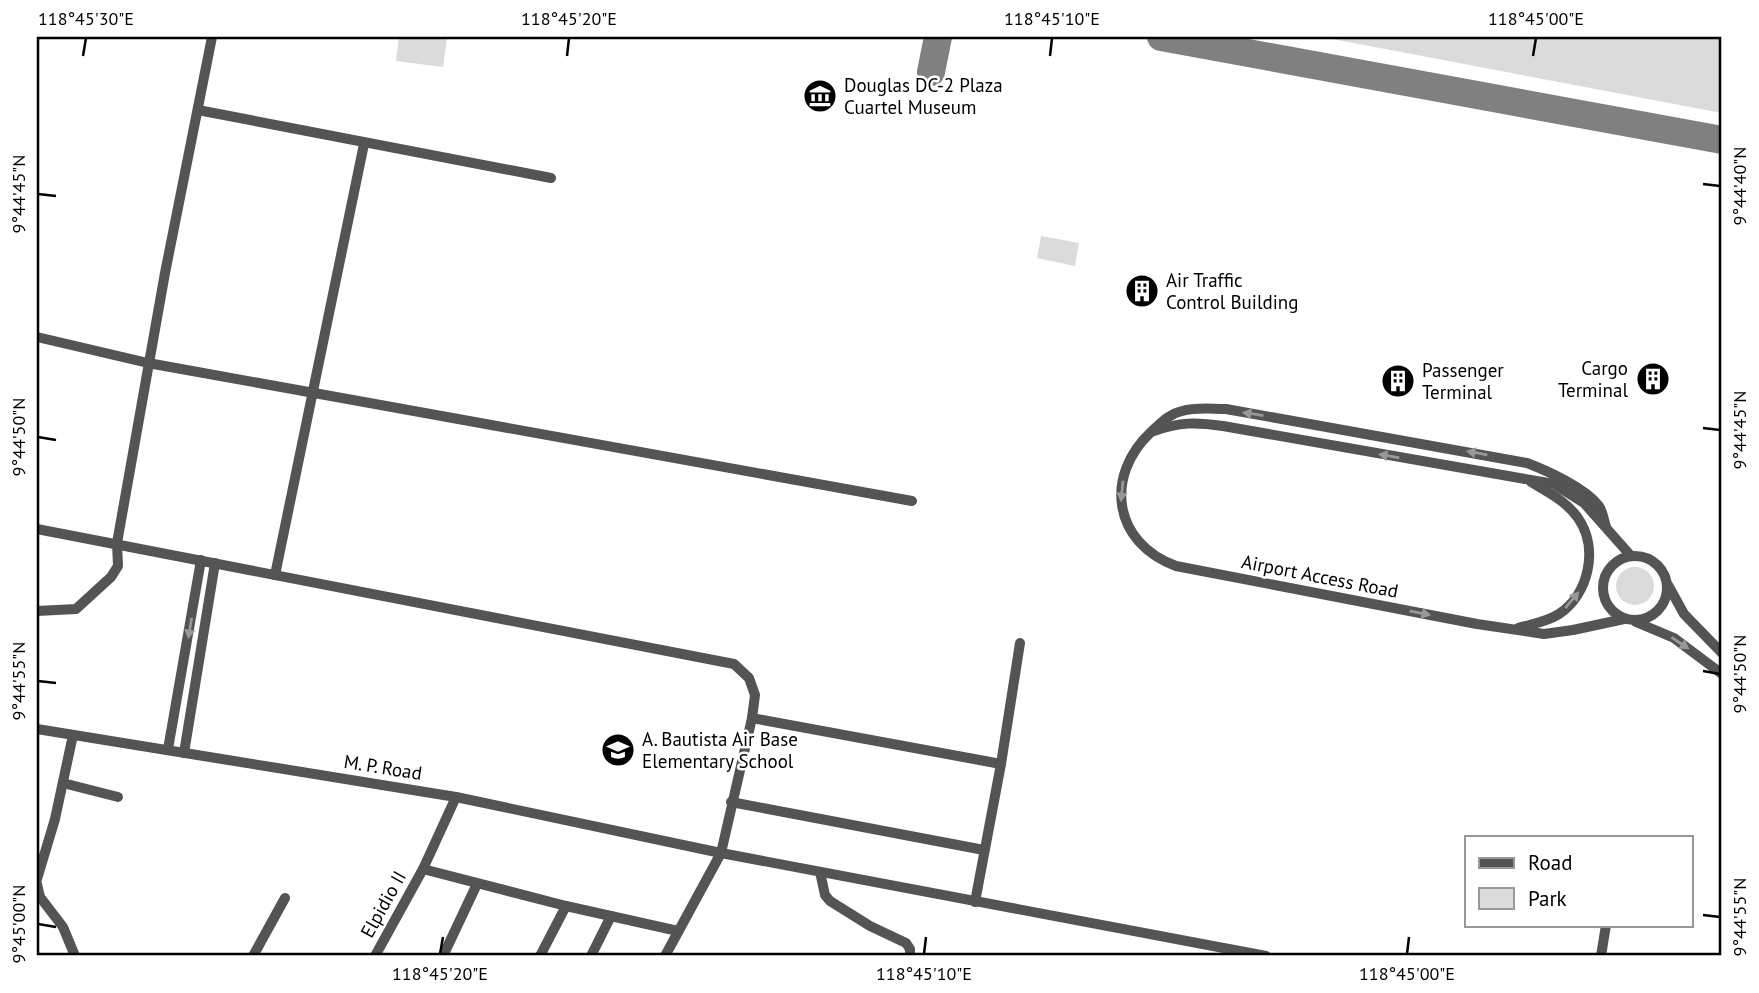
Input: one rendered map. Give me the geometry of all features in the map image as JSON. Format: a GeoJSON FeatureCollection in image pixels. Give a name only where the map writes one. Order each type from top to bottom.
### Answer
{"type":"FeatureCollection","features":[{"type":"Feature","properties":{"kind":"street"},"geometry":{"type":"LineString","coordinates":[[37,611],[76,609],[111,577],[118,566],[117,543],[148,363],[212,37]]}},
{"type":"Feature","properties":{"kind":"street"},"geometry":{"type":"LineString","coordinates":[[198,110],[551,178]]}},
{"type":"Feature","properties":{"kind":"street"},"geometry":{"type":"LineString","coordinates":[[275,575],[364,144]]}},
{"type":"Feature","properties":{"kind":"street"},"geometry":{"type":"LineString","coordinates":[[37,337],[148,363],[313,394],[912,501]]}},
{"type":"Feature","properties":{"kind":"street","name":"Airport Access Road"},"geometry":{"type":"LineString","coordinates":[[1606,527],[1599,507],[1570,484],[1543,469],[1496,456],[1226,409],[1183,410],[1164,419],[1140,441],[1129,459],[1120,498],[1128,526],[1136,539],[1161,561],[1176,566],[1544,634],[1629,620]]}},
{"type":"Feature","properties":{"kind":"street","name":"Airport Access Road"},"geometry":{"type":"LineString","coordinates":[[1151,432],[1177,423],[1194,422],[1544,482],[1562,488],[1584,503],[1632,556]]}},
{"type":"Feature","properties":{"kind":"street"},"geometry":{"type":"LineString","coordinates":[[1513,630],[1552,619],[1571,604],[1583,586],[1589,558],[1586,537],[1578,518],[1562,501],[1528,480]]}},
{"type":"Feature","properties":{"kind":"street"},"geometry":{"type":"LineString","coordinates":[[37,528],[734,664],[749,678],[755,695],[752,718],[720,853],[665,956]]}},
{"type":"Feature","properties":{"kind":"street"},"geometry":{"type":"LineString","coordinates":[[1722,653],[1684,614],[1656,563],[1640,556],[1632,556],[1615,563],[1608,570],[1602,589],[1608,607],[1629,620],[1674,638],[1722,674]]}},
{"type":"Feature","properties":{"kind":"street"},"geometry":{"type":"LineString","coordinates":[[168,749],[201,560]]}},
{"type":"Feature","properties":{"kind":"street"},"geometry":{"type":"LineString","coordinates":[[184,752],[215,564]]}},
{"type":"Feature","properties":{"kind":"street"},"geometry":{"type":"LineString","coordinates":[[1629,620],[1652,616],[1659,610],[1664,603],[1668,586]]}},
{"type":"Feature","properties":{"kind":"street"},"geometry":{"type":"LineString","coordinates":[[975,902],[1020,643]]}},
{"type":"Feature","properties":{"kind":"street"},"geometry":{"type":"LineString","coordinates":[[752,718],[1001,764]]}},
{"type":"Feature","properties":{"kind":"street","name":"M. P. Road"},"geometry":{"type":"LineString","coordinates":[[37,729],[457,797],[720,853],[1266,956]]}},
{"type":"Feature","properties":{"kind":"street"},"geometry":{"type":"LineString","coordinates":[[73,735],[55,819],[37,882],[40,897],[63,927],[75,956]]}},
{"type":"Feature","properties":{"kind":"street"},"geometry":{"type":"LineString","coordinates":[[63,783],[118,797]]}},
{"type":"Feature","properties":{"kind":"street","name":"Elpidio II"},"geometry":{"type":"LineString","coordinates":[[375,956],[423,869],[457,797]]}},
{"type":"Feature","properties":{"kind":"street"},"geometry":{"type":"LineString","coordinates":[[731,802],[984,850]]}},
{"type":"Feature","properties":{"kind":"street"},"geometry":{"type":"LineString","coordinates":[[423,869],[565,906],[678,931]]}},
{"type":"Feature","properties":{"kind":"street"},"geometry":{"type":"LineString","coordinates":[[820,872],[825,895],[830,901],[860,920],[906,943],[910,956]]}},
{"type":"Feature","properties":{"kind":"street"},"geometry":{"type":"LineString","coordinates":[[443,956],[477,884]]}},
{"type":"Feature","properties":{"kind":"street"},"geometry":{"type":"LineString","coordinates":[[253,956],[285,898]]}},
{"type":"Feature","properties":{"kind":"street"},"geometry":{"type":"LineString","coordinates":[[540,956],[565,906]]}},
{"type":"Feature","properties":{"kind":"street"},"geometry":{"type":"LineString","coordinates":[[592,956],[611,916]]}},
{"type":"Feature","properties":{"kind":"street"},"geometry":{"type":"LineString","coordinates":[[1601,956],[1606,926]]}},
{"type":"Feature","properties":{"kind":"street"},"geometry":{"type":"LineString","coordinates":[[1202,956],[1206,945]]}},
{"type":"Feature","properties":{"kind":"green space"},"geometry":{"type":"Polygon","coordinates":[[[399,37],[447,39],[443,67],[396,61],[399,37]]]}},
{"type":"Feature","properties":{"kind":"green space"},"geometry":{"type":"Polygon","coordinates":[[[1322,37],[1722,37],[1722,113],[1322,37]]]}},
{"type":"Feature","properties":{"kind":"green space"},"geometry":{"type":"Polygon","coordinates":[[[1041,236],[1079,243],[1075,266],[1037,258],[1041,236]]]}},
{"type":"Feature","properties":{"kind":"green space"},"geometry":{"type":"Polygon","coordinates":[[[1635,567],[1648,573],[1654,586],[1648,599],[1635,605],[1622,599],[1616,586],[1622,573],[1635,567]]]}},
{"type":"Feature","properties":{"kind":"taxiway"},"geometry":{"type":"LineString","coordinates":[[931,72],[938,37]]}},
{"type":"Feature","properties":{"kind":"taxiway"},"geometry":{"type":"LineString","coordinates":[[1161,37],[1722,140]]}},
{"type":"Feature","properties":{"kind":"place","name":"Douglas DC-2 Plaza Cuartel Museum"},"geometry":{"type":"Point","coordinates":[820,96]}},
{"type":"Feature","properties":{"kind":"place","name":"Air Traffic Control Building"},"geometry":{"type":"Point","coordinates":[1142,291]}},
{"type":"Feature","properties":{"kind":"place","name":"Cargo Terminal"},"geometry":{"type":"Point","coordinates":[1653,379]}},
{"type":"Feature","properties":{"kind":"place","name":"Passenger Terminal"},"geometry":{"type":"Point","coordinates":[1398,381]}},
{"type":"Feature","properties":{"kind":"place","name":"A. Bautista Air Base Elementary School"},"geometry":{"type":"Point","coordinates":[618,750]}}]}
